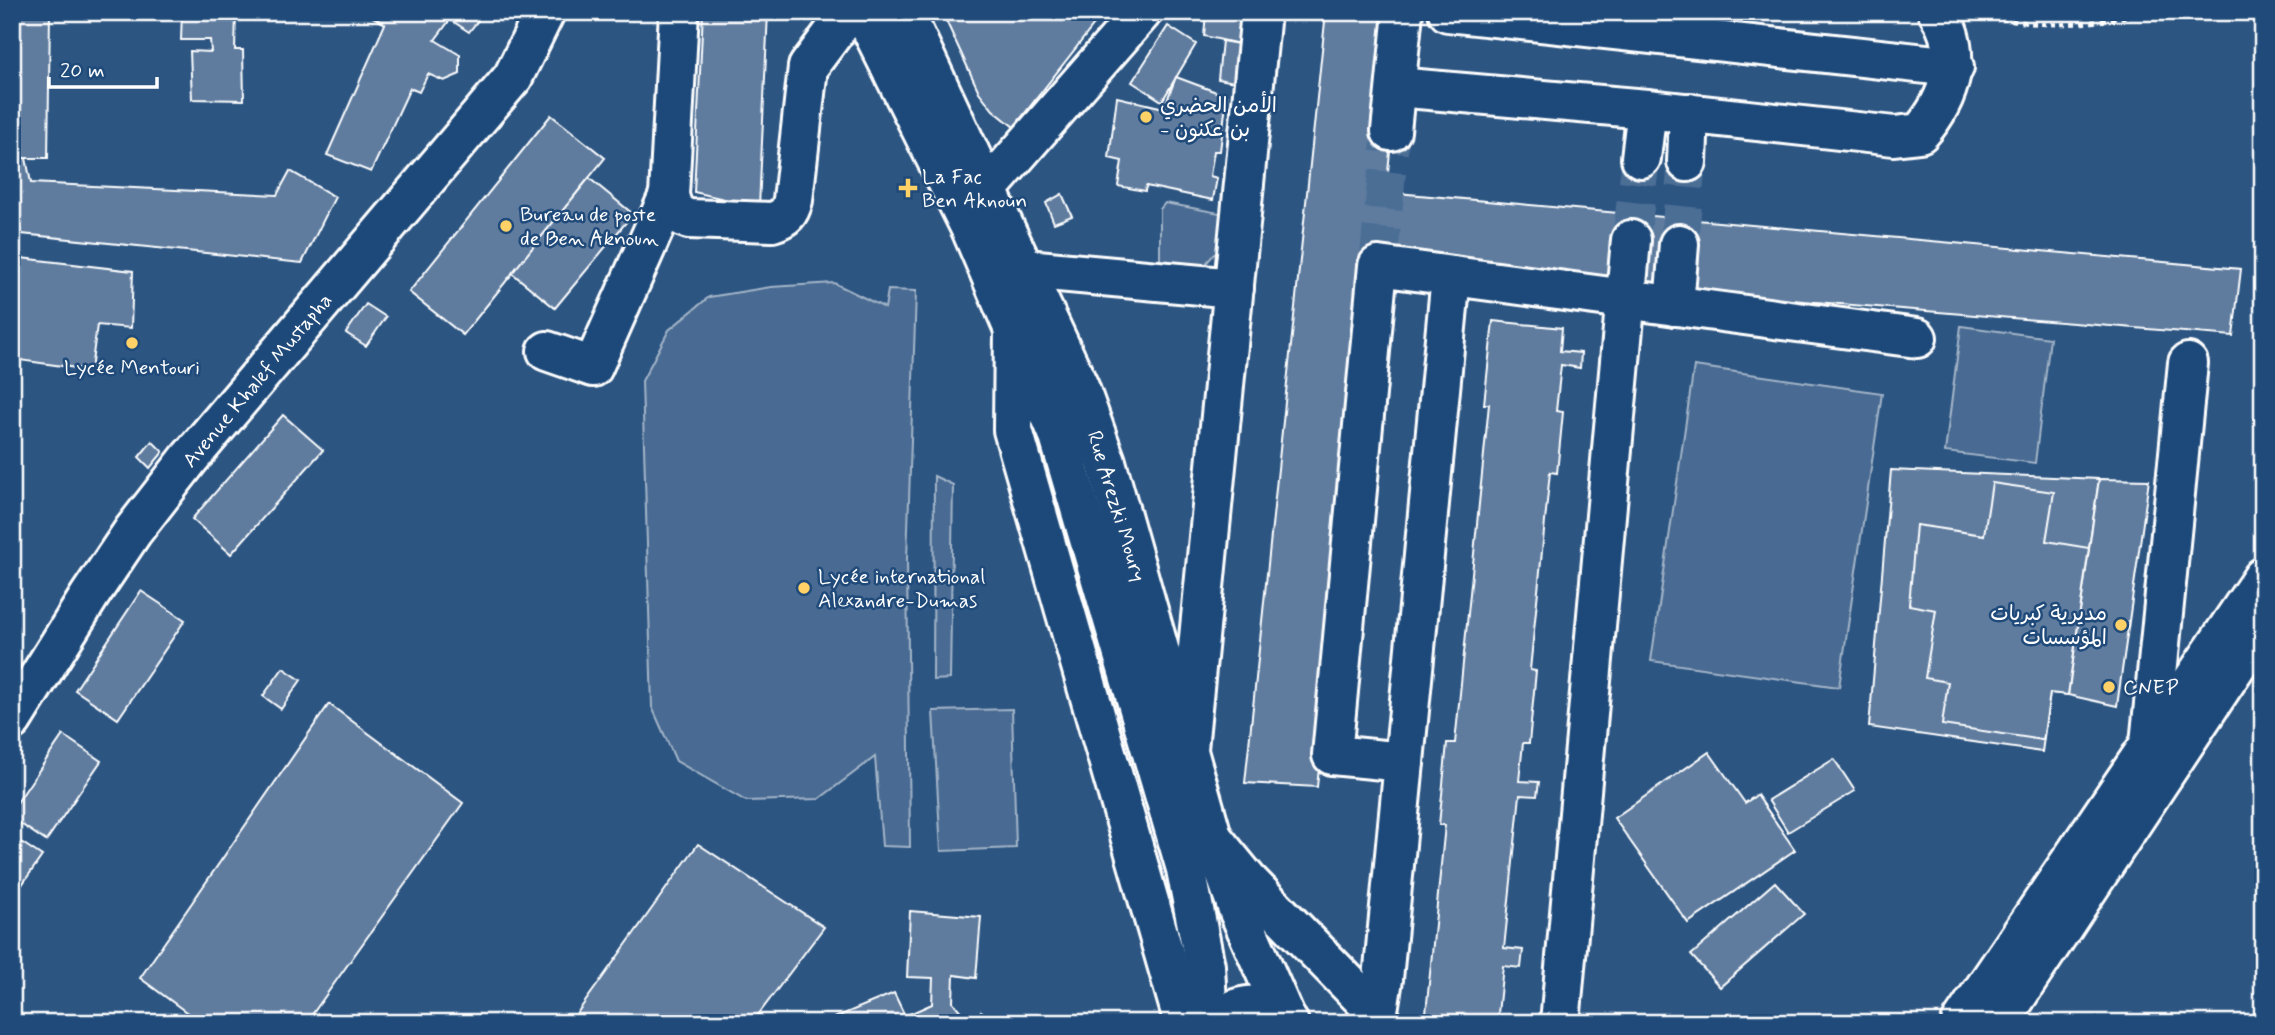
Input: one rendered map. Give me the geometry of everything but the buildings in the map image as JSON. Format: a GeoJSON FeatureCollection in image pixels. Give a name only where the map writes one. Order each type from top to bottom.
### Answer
{"type":"FeatureCollection","features":[{"type":"Feature","properties":{"kind":"street"},"geometry":{"type":"LineString","coordinates":[[525,58],[545,12]]}},
{"type":"Feature","properties":{"kind":"street"},"geometry":{"type":"LineString","coordinates":[[525,58],[565,12]]}},
{"type":"Feature","properties":{"kind":"street"},"geometry":{"type":"LineString","coordinates":[[679,12],[669,195],[672,208],[680,216],[689,219],[772,222],[782,219],[790,212],[808,67],[849,12]]}},
{"type":"Feature","properties":{"kind":"street","name":"Rue Arezki Moury"},"geometry":{"type":"LineString","coordinates":[[863,12],[971,229],[1045,395],[1071,472],[1180,846],[1205,966],[1208,1023]]}},
{"type":"Feature","properties":{"kind":"street","name":"Rue Arezki Moury"},"geometry":{"type":"LineString","coordinates":[[904,12],[1026,269],[1093,424],[1212,836],[1238,912],[1287,1020]]}},
{"type":"Feature","properties":{"kind":"street"},"geometry":{"type":"LineString","coordinates":[[1081,79],[1081,66],[1087,52],[1119,12]]}},
{"type":"Feature","properties":{"kind":"street"},"geometry":{"type":"LineString","coordinates":[[988,188],[1142,12]]}},
{"type":"Feature","properties":{"kind":"street"},"geometry":{"type":"LineString","coordinates":[[1188,749],[1261,12]]}},
{"type":"Feature","properties":{"kind":"street"},"geometry":{"type":"LineString","coordinates":[[1391,131],[1404,12]]}},
{"type":"Feature","properties":{"kind":"street"},"geometry":{"type":"LineString","coordinates":[[1448,12],[1954,66]]}},
{"type":"Feature","properties":{"kind":"street"},"geometry":{"type":"LineString","coordinates":[[1396,86],[1647,108],[1894,136],[1920,133],[1937,114],[1954,66],[1945,23],[1938,12]]}},
{"type":"Feature","properties":{"kind":"street","name":"Avenue Khalef Mustapha"},"geometry":{"type":"LineString","coordinates":[[12,720],[90,595],[141,520],[189,459],[460,142],[525,58]]}},
{"type":"Feature","properties":{"kind":"street"},"geometry":{"type":"LineString","coordinates":[[1640,158],[1647,108]]}},
{"type":"Feature","properties":{"kind":"street"},"geometry":{"type":"LineString","coordinates":[[1687,162],[1689,113]]}},
{"type":"Feature","properties":{"kind":"street"},"geometry":{"type":"LineString","coordinates":[[547,351],[593,367],[669,195]]}},
{"type":"Feature","properties":{"kind":"street"},"geometry":{"type":"LineString","coordinates":[[1560,1023],[1631,240]]}},
{"type":"Feature","properties":{"kind":"street"},"geometry":{"type":"LineString","coordinates":[[1674,306],[1679,244]]}},
{"type":"Feature","properties":{"kind":"street"},"geometry":{"type":"LineString","coordinates":[[1404,762],[1332,755],[1378,266],[1917,338]]}},
{"type":"Feature","properties":{"kind":"street"},"geometry":{"type":"LineString","coordinates":[[1026,269],[1234,288]]}},
{"type":"Feature","properties":{"kind":"street"},"geometry":{"type":"LineString","coordinates":[[1377,1018],[1384,979],[1451,276]]}},
{"type":"Feature","properties":{"kind":"street"},"geometry":{"type":"LineString","coordinates":[[1014,326],[1013,430],[1184,1023]]}},
{"type":"Feature","properties":{"kind":"street"},"geometry":{"type":"LineString","coordinates":[[2150,744],[2188,363]]}},
{"type":"Feature","properties":{"kind":"street"},"geometry":{"type":"LineString","coordinates":[[1961,1023],[2263,577]]}},
{"type":"Feature","properties":{"kind":"street"},"geometry":{"type":"LineString","coordinates":[[1999,1023],[2263,625]]}},
{"type":"Feature","properties":{"kind":"street"},"geometry":{"type":"LineString","coordinates":[[1212,836],[1248,881],[1377,1018]]}},
{"type":"Feature","properties":{"kind":"street"},"geometry":{"type":"LineString","coordinates":[[1215,1023],[1227,1012],[1242,1006],[1272,1009],[1287,1020]]}},
{"type":"Feature","properties":{"kind":"path"},"geometry":{"type":"LineString","coordinates":[[1976,12],[2009,22],[2094,25],[2153,12]]}},
{"type":"Feature","properties":{"kind":"shaded area"},"geometry":{"type":"Polygon","coordinates":[[[1165,203],[1225,214],[1222,245],[1203,267],[1160,266],[1160,209],[1165,203]]]}},
{"type":"Feature","properties":{"kind":"shaded area"},"geometry":{"type":"Polygon","coordinates":[[[834,283],[885,308],[888,290],[916,291],[907,559],[910,847],[882,846],[875,757],[819,799],[746,801],[676,761],[652,707],[642,381],[669,330],[709,297],[771,287],[834,283]]]}},
{"type":"Feature","properties":{"kind":"shaded area"},"geometry":{"type":"Polygon","coordinates":[[[1961,326],[2050,338],[2035,463],[1945,452],[1961,326]]]}},
{"type":"Feature","properties":{"kind":"shaded area"},"geometry":{"type":"Polygon","coordinates":[[[1694,366],[1882,393],[1839,687],[1651,661],[1694,366]]]}},
{"type":"Feature","properties":{"kind":"shaded area"},"geometry":{"type":"Polygon","coordinates":[[[934,476],[953,485],[950,679],[933,680],[934,476]]]}},
{"type":"Feature","properties":{"kind":"shaded area"},"geometry":{"type":"Polygon","coordinates":[[[1012,709],[1016,848],[941,851],[933,711],[1012,709]]]}},
{"type":"Feature","properties":{"kind":"tunnel"},"geometry":{"type":"LineString","coordinates":[[1378,266],[1391,131]]}},
{"type":"Feature","properties":{"kind":"tunnel"},"geometry":{"type":"LineString","coordinates":[[1631,240],[1641,158]]}},
{"type":"Feature","properties":{"kind":"tunnel"},"geometry":{"type":"LineString","coordinates":[[1679,244],[1687,162]]}},
{"type":"Feature","properties":{"kind":"place","name":"الأمن الحضري - بن عكنون"},"geometry":{"type":"Point","coordinates":[1146,117]}},
{"type":"Feature","properties":{"kind":"place","name":"La Fac Ben Aknoun"},"geometry":{"type":"Point","coordinates":[908,188]}},
{"type":"Feature","properties":{"kind":"place","name":"Bureau de poste de Ben Aknoun"},"geometry":{"type":"Point","coordinates":[506,226]}},
{"type":"Feature","properties":{"kind":"place","name":"Lycée Mentouri"},"geometry":{"type":"Point","coordinates":[132,343]}},
{"type":"Feature","properties":{"kind":"place","name":"Lycée international Alexandre-Dumas"},"geometry":{"type":"Point","coordinates":[804,588]}},
{"type":"Feature","properties":{"kind":"place","name":"مديرية كبريات المؤسسات"},"geometry":{"type":"Point","coordinates":[2121,625]}},
{"type":"Feature","properties":{"kind":"place","name":"CNEP"},"geometry":{"type":"Point","coordinates":[2109,687]}}]}
